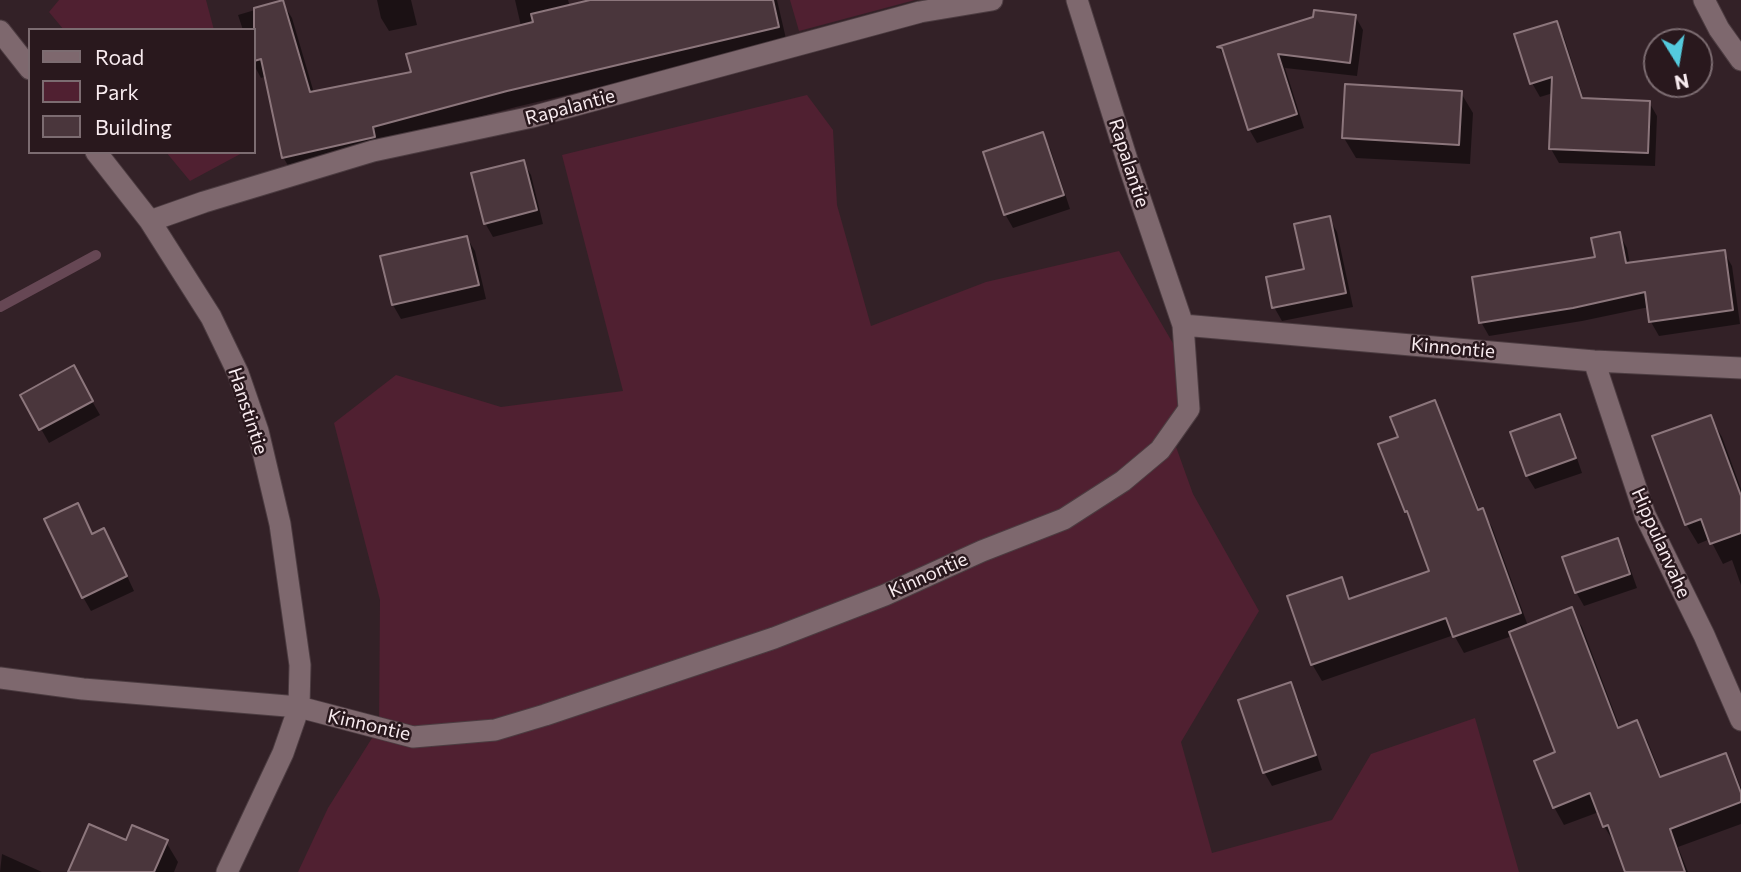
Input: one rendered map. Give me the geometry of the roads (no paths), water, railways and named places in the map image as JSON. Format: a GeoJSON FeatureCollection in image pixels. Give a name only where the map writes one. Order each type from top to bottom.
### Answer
{"type":"FeatureCollection","features":[{"type":"Feature","properties":{"kind":"street","name":"Rapalantie"},"geometry":{"type":"LineString","coordinates":[[150,221],[373,151],[532,117],[920,12],[992,0]]}},
{"type":"Feature","properties":{"kind":"street","name":"Rapalantie"},"geometry":{"type":"LineString","coordinates":[[1077,0],[1183,325]]}},
{"type":"Feature","properties":{"kind":"street"},"geometry":{"type":"LineString","coordinates":[[1704,0],[1719,29],[1741,60]]}},
{"type":"Feature","properties":{"kind":"street"},"geometry":{"type":"LineString","coordinates":[[0,31],[28,66]]}},
{"type":"Feature","properties":{"kind":"street","name":"Hanstintie"},"geometry":{"type":"LineString","coordinates":[[98,154],[150,221],[211,317],[239,373],[258,431],[280,524],[300,665],[299,707],[283,754],[227,872]]}},
{"type":"Feature","properties":{"kind":"street","name":"Kinnontie"},"geometry":{"type":"LineString","coordinates":[[0,678],[83,689],[299,707],[413,737],[495,730],[774,638],[885,595],[982,551],[1064,519],[1123,481],[1160,450],[1189,409],[1183,325],[1594,361],[1741,368]]}},
{"type":"Feature","properties":{"kind":"street","name":"Hippulanvahe"},"geometry":{"type":"LineString","coordinates":[[1594,361],[1645,515],[1704,635],[1741,720]]}},
{"type":"Feature","properties":{"kind":"waterway"},"geometry":{"type":"LineString","coordinates":[[0,307],[96,255]]}}]}
